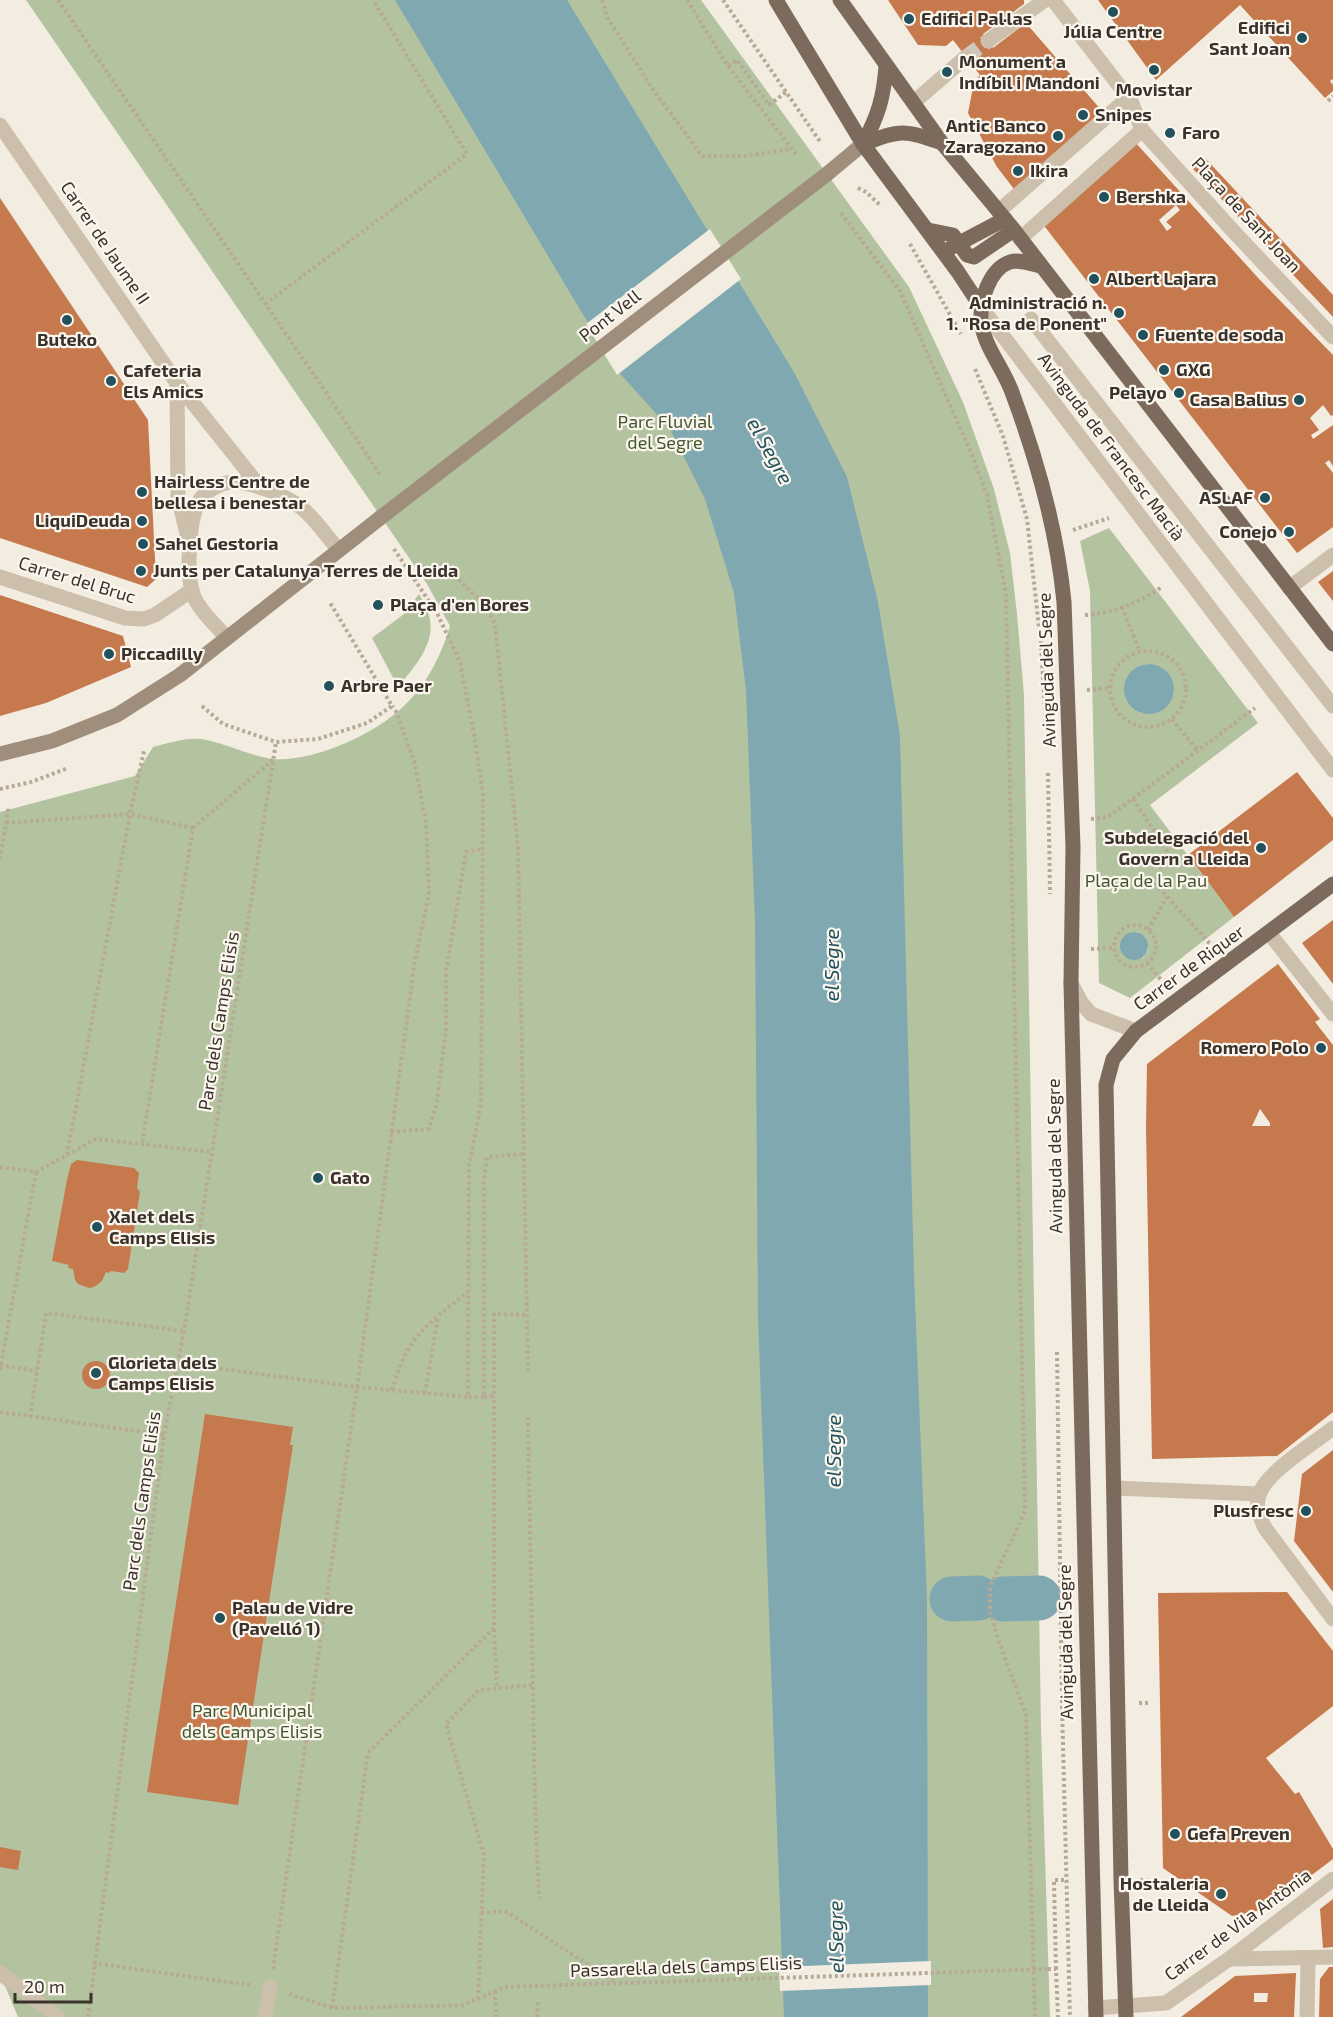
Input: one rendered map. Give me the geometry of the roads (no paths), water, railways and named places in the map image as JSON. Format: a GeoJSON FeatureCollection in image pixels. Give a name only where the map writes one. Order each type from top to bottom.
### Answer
{"type":"FeatureCollection","features":[{"type":"Feature","properties":{"kind":"main road","name":"Avinguda de Francesc Macià"},"geometry":{"type":"LineString","coordinates":[[776,0],[863,144],[928,230],[981,307]]}},
{"type":"Feature","properties":{"kind":"main road"},"geometry":{"type":"LineString","coordinates":[[840,0],[942,143],[1010,225],[1333,644]]}},
{"type":"Feature","properties":{"kind":"main road"},"geometry":{"type":"LineString","coordinates":[[863,144],[877,118],[885,93],[886,65]]}},
{"type":"Feature","properties":{"kind":"main road"},"geometry":{"type":"LineString","coordinates":[[863,144],[900,132],[942,143]]}},
{"type":"Feature","properties":{"kind":"main road","name":"Pont Vell"},"geometry":{"type":"LineString","coordinates":[[339,550],[863,144]]}},
{"type":"Feature","properties":{"kind":"main road"},"geometry":{"type":"LineString","coordinates":[[943,252],[960,243],[1010,225]]}},
{"type":"Feature","properties":{"kind":"main road"},"geometry":{"type":"LineString","coordinates":[[928,230],[953,235],[960,243]]}},
{"type":"Feature","properties":{"kind":"main road"},"geometry":{"type":"LineString","coordinates":[[981,307],[989,282],[1003,266],[1017,261],[1041,266]]}},
{"type":"Feature","properties":{"kind":"main road","name":"Avinguda del Segre"},"geometry":{"type":"LineString","coordinates":[[981,307],[982,328],[1011,389],[1027,432],[1043,489],[1060,565],[1068,686],[1073,847],[1071,983],[1095,2012]]}},
{"type":"Feature","properties":{"kind":"main road"},"geometry":{"type":"LineString","coordinates":[[0,754],[52,741],[117,715],[180,675],[339,550]]}},
{"type":"Feature","properties":{"kind":"main road","name":"Carrer de Riquer"},"geometry":{"type":"LineString","coordinates":[[1136,1031],[1333,884]]}},
{"type":"Feature","properties":{"kind":"main road"},"geometry":{"type":"LineString","coordinates":[[1125,2011],[1106,1085],[1113,1059],[1136,1031]]}},
{"type":"Feature","properties":{"kind":"street"},"geometry":{"type":"LineString","coordinates":[[988,41],[1045,0]]}},
{"type":"Feature","properties":{"kind":"street","name":"Plaça de Sant Joan"},"geometry":{"type":"LineString","coordinates":[[1053,0],[1128,98],[1142,130],[1333,336]]}},
{"type":"Feature","properties":{"kind":"street"},"geometry":{"type":"LineString","coordinates":[[914,102],[966,57]]}},
{"type":"Feature","properties":{"kind":"street"},"geometry":{"type":"LineString","coordinates":[[1010,225],[1128,98]]}},
{"type":"Feature","properties":{"kind":"street","name":"Carrer de Jaume II"},"geometry":{"type":"LineString","coordinates":[[0,124],[177,384],[260,487]]}},
{"type":"Feature","properties":{"kind":"street"},"geometry":{"type":"LineString","coordinates":[[1010,225],[1142,130]]}},
{"type":"Feature","properties":{"kind":"street","name":"Avinguda de Francesc Macià"},"geometry":{"type":"LineString","coordinates":[[981,307],[1333,770]]}},
{"type":"Feature","properties":{"kind":"street","name":"Avinguda de Francesc Macià"},"geometry":{"type":"LineString","coordinates":[[1031,319],[1333,706]]}},
{"type":"Feature","properties":{"kind":"street","name":"Carrer de Jaume II"},"geometry":{"type":"LineString","coordinates":[[177,384],[178,496],[189,541],[192,590],[198,605],[227,638]]}},
{"type":"Feature","properties":{"kind":"street","name":"Carrer de Jaume II"},"geometry":{"type":"LineString","coordinates":[[189,541],[202,497],[227,482],[260,487],[302,508],[339,550]]}},
{"type":"Feature","properties":{"kind":"street"},"geometry":{"type":"LineString","coordinates":[[1289,588],[1333,555]]}},
{"type":"Feature","properties":{"kind":"street","name":"Carrer del Bruc"},"geometry":{"type":"LineString","coordinates":[[0,577],[125,618],[144,619],[155,615],[192,590]]}},
{"type":"Feature","properties":{"kind":"street"},"geometry":{"type":"LineString","coordinates":[[1269,933],[1333,1014]]}},
{"type":"Feature","properties":{"kind":"street","name":"Carrer de Riquer"},"geometry":{"type":"LineString","coordinates":[[1071,983],[1081,1002],[1091,1014],[1136,1031]]}},
{"type":"Feature","properties":{"kind":"street"},"geometry":{"type":"LineString","coordinates":[[1333,1428],[1275,1473],[1259,1494],[1259,1515],[1265,1528],[1333,1619]]}},
{"type":"Feature","properties":{"kind":"street"},"geometry":{"type":"LineString","coordinates":[[1114,1488],[1259,1494]]}},
{"type":"Feature","properties":{"kind":"street","name":"Carrer de Vila Antònia"},"geometry":{"type":"LineString","coordinates":[[1095,2012],[1125,2011],[1166,2003],[1229,1959],[1333,1879]]}},
{"type":"Feature","properties":{"kind":"street"},"geometry":{"type":"LineString","coordinates":[[1229,1959],[1333,1957]]}},
{"type":"Feature","properties":{"kind":"street"},"geometry":{"type":"LineString","coordinates":[[1306,2017],[1308,1959]]}},
{"type":"Feature","properties":{"kind":"street"},"geometry":{"type":"LineString","coordinates":[[0,1973],[58,2017]]}},
{"type":"Feature","properties":{"kind":"street"},"geometry":{"type":"LineString","coordinates":[[266,2014],[270,1987]]}},
{"type":"Feature","properties":{"kind":"street"},"geometry":{"type":"LineString","coordinates":[[32,1998],[40,2017]]}},
{"type":"Feature","properties":{"kind":"water","name":"el Segre"},"geometry":{"type":"Polygon","coordinates":[[[395,0],[567,0],[795,374],[847,477],[878,602],[900,736],[914,1275],[927,1599],[928,2017],[784,2017],[758,1318],[755,922],[746,690],[734,593],[705,499],[670,429],[615,368],[395,0]]]}},
{"type":"Feature","properties":{"kind":"water"},"geometry":{"type":"Polygon","coordinates":[[[1149,664],[1167,671],[1174,689],[1167,707],[1149,714],[1131,707],[1124,689],[1131,671],[1149,664]]]}},
{"type":"Feature","properties":{"kind":"water"},"geometry":{"type":"Polygon","coordinates":[[[1134,932],[1144,936],[1148,946],[1144,956],[1134,960],[1124,956],[1120,946],[1124,936],[1134,932]]]}},
{"type":"Feature","properties":{"kind":"waterway"},"geometry":{"type":"LineString","coordinates":[[952,1599],[978,1598]]}},
{"type":"Feature","properties":{"kind":"waterway"},"geometry":{"type":"LineString","coordinates":[[1003,1599],[1039,1598]]}},
{"type":"Feature","properties":{"kind":"tunnel"},"geometry":{"type":"LineString","coordinates":[[966,57],[988,41]]}},
{"type":"Feature","properties":{"kind":"place","name":"Júlia Centre"},"geometry":{"type":"Point","coordinates":[1113,12]}},
{"type":"Feature","properties":{"kind":"place","name":"Edifici Pal·las"},"geometry":{"type":"Point","coordinates":[909,19]}},
{"type":"Feature","properties":{"kind":"place","name":"Edifici Sant Joan"},"geometry":{"type":"Point","coordinates":[1302,38]}},
{"type":"Feature","properties":{"kind":"place","name":"Movistar"},"geometry":{"type":"Point","coordinates":[1154,70]}},
{"type":"Feature","properties":{"kind":"place","name":"Monument a Indíbil i Mandoni"},"geometry":{"type":"Point","coordinates":[947,72]}},
{"type":"Feature","properties":{"kind":"place","name":"Snipes"},"geometry":{"type":"Point","coordinates":[1083,115]}},
{"type":"Feature","properties":{"kind":"place","name":"Faro"},"geometry":{"type":"Point","coordinates":[1170,133]}},
{"type":"Feature","properties":{"kind":"place","name":"Antic Banco Zaragozano"},"geometry":{"type":"Point","coordinates":[1058,136]}},
{"type":"Feature","properties":{"kind":"place","name":"Ikira"},"geometry":{"type":"Point","coordinates":[1018,171]}},
{"type":"Feature","properties":{"kind":"place","name":"Bershka"},"geometry":{"type":"Point","coordinates":[1104,197]}},
{"type":"Feature","properties":{"kind":"place","name":"Albert Lajara"},"geometry":{"type":"Point","coordinates":[1094,279]}},
{"type":"Feature","properties":{"kind":"place","name":"Administració n. 1. \"Rosa de Ponent\""},"geometry":{"type":"Point","coordinates":[1119,313]}},
{"type":"Feature","properties":{"kind":"place","name":"Buteko"},"geometry":{"type":"Point","coordinates":[67,320]}},
{"type":"Feature","properties":{"kind":"place","name":"Fuente de soda"},"geometry":{"type":"Point","coordinates":[1143,335]}},
{"type":"Feature","properties":{"kind":"place","name":"GXG"},"geometry":{"type":"Point","coordinates":[1164,370]}},
{"type":"Feature","properties":{"kind":"place","name":"Cafeteria Els Amics"},"geometry":{"type":"Point","coordinates":[111,381]}},
{"type":"Feature","properties":{"kind":"place","name":"Pelayo"},"geometry":{"type":"Point","coordinates":[1179,393]}},
{"type":"Feature","properties":{"kind":"place","name":"Casa Balius"},"geometry":{"type":"Point","coordinates":[1299,400]}},
{"type":"Feature","properties":{"kind":"place","name":"Hairless Centre de bellesa i benestar"},"geometry":{"type":"Point","coordinates":[142,492]}},
{"type":"Feature","properties":{"kind":"place","name":"ASLAF"},"geometry":{"type":"Point","coordinates":[1265,498]}},
{"type":"Feature","properties":{"kind":"place","name":"LiquiDeuda"},"geometry":{"type":"Point","coordinates":[142,521]}},
{"type":"Feature","properties":{"kind":"place","name":"Conejo"},"geometry":{"type":"Point","coordinates":[1289,532]}},
{"type":"Feature","properties":{"kind":"place","name":"Sahel Gestoria"},"geometry":{"type":"Point","coordinates":[143,544]}},
{"type":"Feature","properties":{"kind":"place","name":"Junts per Catalunya Terres de Lleida"},"geometry":{"type":"Point","coordinates":[141,571]}},
{"type":"Feature","properties":{"kind":"place","name":"Plaça d'en Bores"},"geometry":{"type":"Point","coordinates":[378,605]}},
{"type":"Feature","properties":{"kind":"place","name":"Piccadilly"},"geometry":{"type":"Point","coordinates":[109,654]}},
{"type":"Feature","properties":{"kind":"place","name":"Arbre Paer"},"geometry":{"type":"Point","coordinates":[329,686]}},
{"type":"Feature","properties":{"kind":"place","name":"Subdelegació del Govern a Lleida"},"geometry":{"type":"Point","coordinates":[1261,848]}},
{"type":"Feature","properties":{"kind":"place","name":"Romero Polo"},"geometry":{"type":"Point","coordinates":[1321,1048]}},
{"type":"Feature","properties":{"kind":"place","name":"Gato"},"geometry":{"type":"Point","coordinates":[318,1178]}},
{"type":"Feature","properties":{"kind":"place","name":"Xalet dels Camps Elisis"},"geometry":{"type":"Point","coordinates":[97,1227]}},
{"type":"Feature","properties":{"kind":"place","name":"Glorieta dels Camps Elisis"},"geometry":{"type":"Point","coordinates":[96,1373]}},
{"type":"Feature","properties":{"kind":"place","name":"Plusfresc"},"geometry":{"type":"Point","coordinates":[1306,1511]}},
{"type":"Feature","properties":{"kind":"place","name":"Palau de Vidre (Pavelló 1)"},"geometry":{"type":"Point","coordinates":[220,1618]}},
{"type":"Feature","properties":{"kind":"place","name":"Gefa Preven"},"geometry":{"type":"Point","coordinates":[1175,1834]}},
{"type":"Feature","properties":{"kind":"place","name":"Hostaleria de Lleida"},"geometry":{"type":"Point","coordinates":[1221,1894]}},
{"type":"Feature","properties":{"kind":"park label","name":"Parc Fluvial del Segre"},"geometry":{"type":"Point","coordinates":[665,432]}},
{"type":"Feature","properties":{"kind":"park label","name":"Plaça de la Pau"},"geometry":{"type":"Point","coordinates":[1146,881]}},
{"type":"Feature","properties":{"kind":"park label","name":"Parc Municipal dels Camps Elisis"},"geometry":{"type":"Point","coordinates":[252,1721]}}]}
